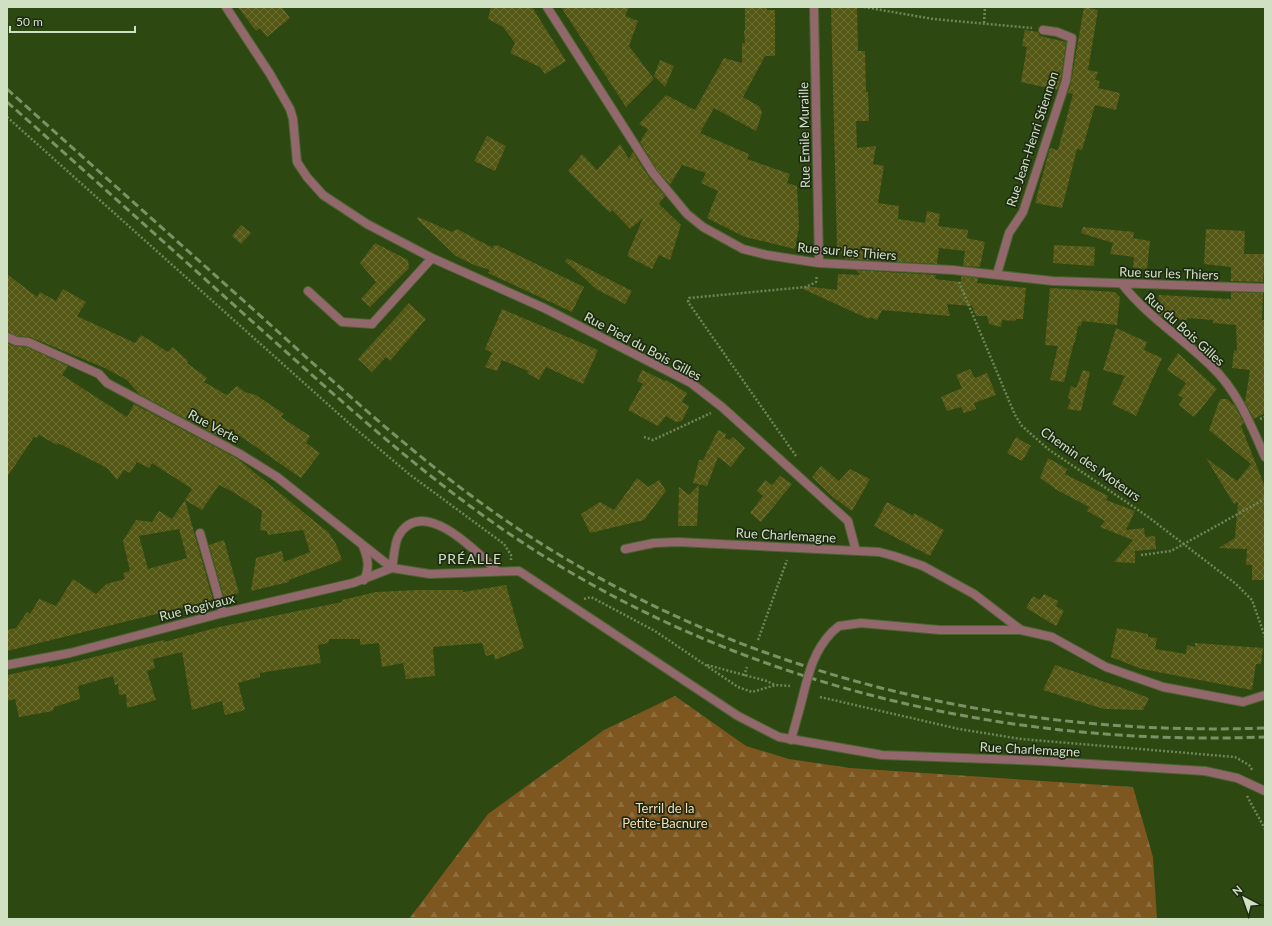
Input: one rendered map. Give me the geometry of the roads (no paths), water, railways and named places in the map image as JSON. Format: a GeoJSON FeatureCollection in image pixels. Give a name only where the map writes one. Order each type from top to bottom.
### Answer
{"type":"FeatureCollection","features":[{"type":"Feature","properties":{"kind":"street","name":"Rue Pied du Bois Gilles"},"geometry":{"type":"LineString","coordinates":[[226,7],[270,74],[290,109],[296,141],[297,162],[307,177],[323,195],[367,224],[432,258],[544,308],[691,383],[722,407],[848,521],[856,551]]}},
{"type":"Feature","properties":{"kind":"street","name":"Rue sur les Thiers"},"geometry":{"type":"LineString","coordinates":[[547,7],[653,173],[687,214],[703,227],[743,249],[819,263],[953,270],[1053,281],[1265,288]]}},
{"type":"Feature","properties":{"kind":"street","name":"Rue Emile Muraille"},"geometry":{"type":"LineString","coordinates":[[814,7],[819,263]]}},
{"type":"Feature","properties":{"kind":"street","name":"Rue Jean-Henri Stiennon"},"geometry":{"type":"LineString","coordinates":[[997,274],[1009,233],[1023,212],[1066,81],[1072,38],[1057,32],[1043,30]]}},
{"type":"Feature","properties":{"kind":"street"},"geometry":{"type":"LineString","coordinates":[[308,291],[342,322],[372,324],[432,258]]}},
{"type":"Feature","properties":{"kind":"street","name":"Rue du Bois Gilles"},"geometry":{"type":"LineString","coordinates":[[1122,284],[1133,299],[1212,366],[1232,391],[1250,424],[1265,457]]}},
{"type":"Feature","properties":{"kind":"street","name":"Rue Verte"},"geometry":{"type":"LineString","coordinates":[[7,337],[16,341],[28,342],[99,374],[107,383],[240,454],[277,477],[392,568]]}},
{"type":"Feature","properties":{"kind":"street"},"geometry":{"type":"LineString","coordinates":[[392,568],[398,536],[405,528],[416,521],[428,520],[437,523],[474,550],[497,571]]}},
{"type":"Feature","properties":{"kind":"street"},"geometry":{"type":"LineString","coordinates":[[200,533],[223,613]]}},
{"type":"Feature","properties":{"kind":"street","name":"Rue Charlemagne"},"geometry":{"type":"LineString","coordinates":[[625,549],[654,543],[678,542],[879,552],[923,566],[974,594],[1021,630]]}},
{"type":"Feature","properties":{"kind":"street"},"geometry":{"type":"LineString","coordinates":[[363,546],[368,558],[368,570],[364,580]]}},
{"type":"Feature","properties":{"kind":"street","name":"Rue Charlemagne"},"geometry":{"type":"LineString","coordinates":[[392,568],[430,574],[519,571],[570,603],[738,716],[779,736],[791,740],[882,755],[1042,761],[1205,770],[1242,780],[1265,791]]}},
{"type":"Feature","properties":{"kind":"street","name":"Rue Rogivaux"},"geometry":{"type":"LineString","coordinates":[[7,665],[70,653],[223,613],[364,580],[392,568]]}},
{"type":"Feature","properties":{"kind":"street","name":"Rue Charlemagne"},"geometry":{"type":"LineString","coordinates":[[791,740],[814,655],[822,642],[838,626],[861,623],[940,630],[1021,630],[1052,637],[1106,667],[1163,687],[1243,702],[1265,694]]}},
{"type":"Feature","properties":{"kind":"railway"},"geometry":{"type":"LineString","coordinates":[[7,89],[402,441],[502,518],[537,541],[620,589],[706,629],[795,663],[886,689],[980,709],[1074,722],[1170,728],[1265,728]]}},
{"type":"Feature","properties":{"kind":"railway"},"geometry":{"type":"LineString","coordinates":[[7,102],[328,389],[426,472],[460,499],[531,548],[614,596],[701,638],[791,672],[883,698],[978,718],[1073,731],[1169,737],[1265,737]]}},
{"type":"Feature","properties":{"kind":"district","name":"PRÉALLE"},"geometry":{"type":"Point","coordinates":[470,559]}},
{"type":"Feature","properties":{"kind":"park label","name":"Terril de la Petite-Bacnure"},"geometry":{"type":"Point","coordinates":[665,816]}}]}
